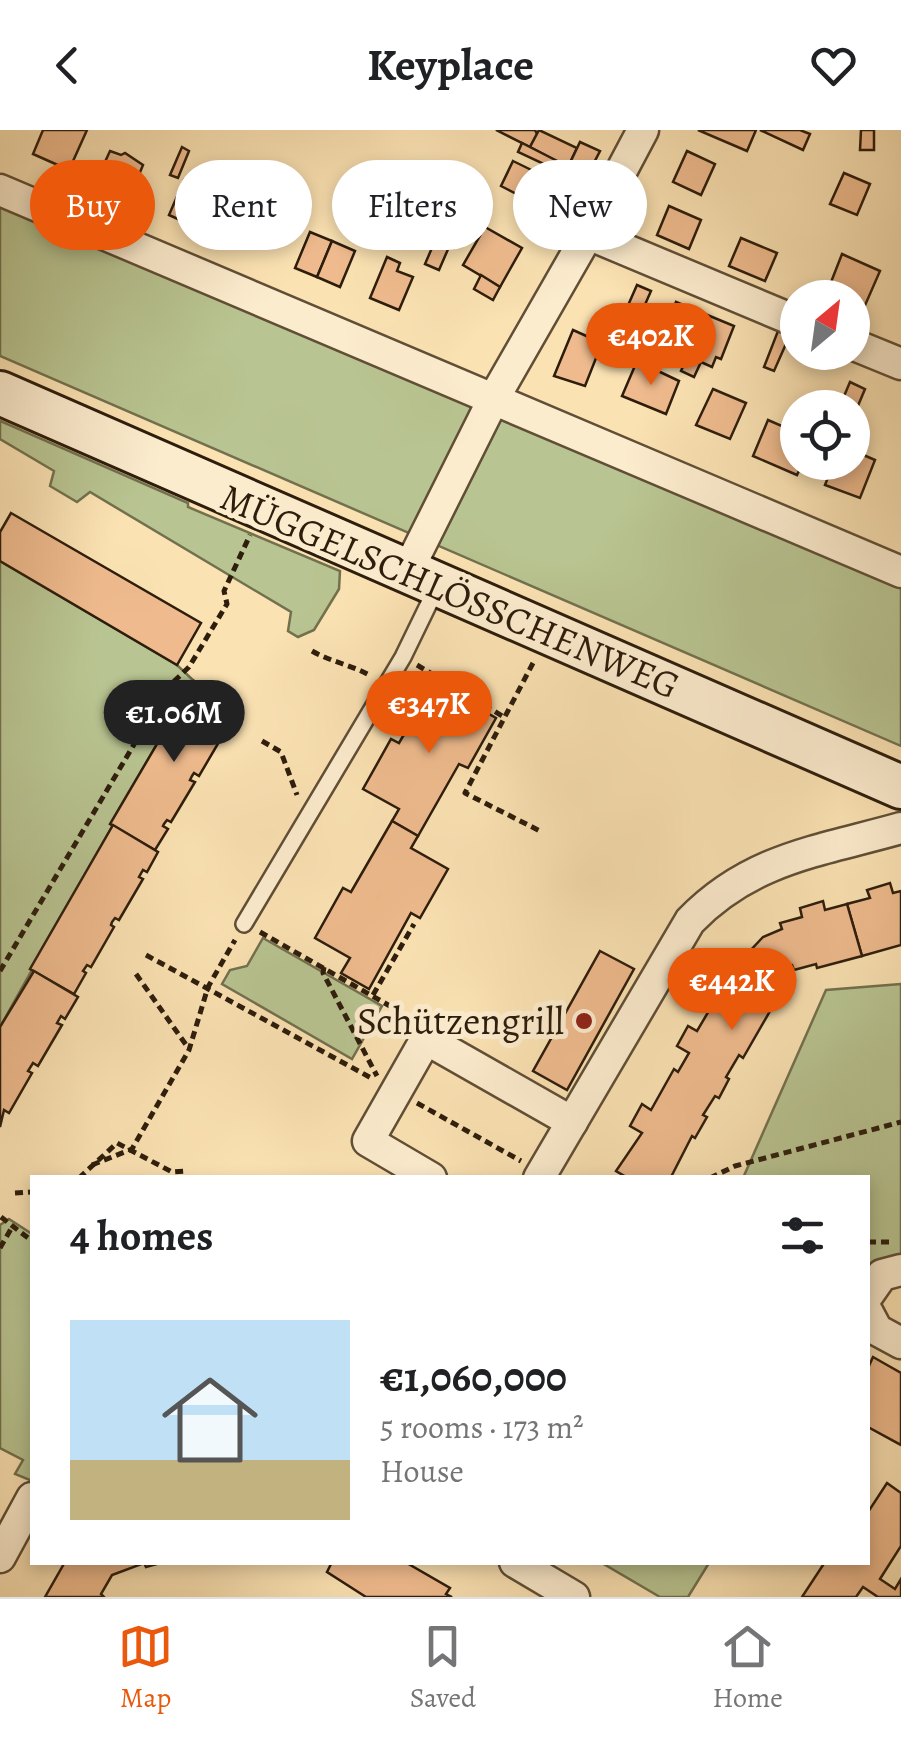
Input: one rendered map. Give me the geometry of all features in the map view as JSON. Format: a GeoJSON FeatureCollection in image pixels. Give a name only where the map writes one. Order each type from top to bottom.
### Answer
{"type":"FeatureCollection","features":[{"type":"Feature","properties":{"kind":"street"},"geometry":{"type":"LineString","coordinates":[[627,160],[643,130]]}},
{"type":"Feature","properties":{"kind":"street"},"geometry":{"type":"LineString","coordinates":[[0,190],[901,572]]}},
{"type":"Feature","properties":{"kind":"street"},"geometry":{"type":"LineString","coordinates":[[422,579],[494,398],[579,250]]}},
{"type":"Feature","properties":{"kind":"street"},"geometry":{"type":"LineString","coordinates":[[626,250],[780,314]]}},
{"type":"Feature","properties":{"kind":"street"},"geometry":{"type":"LineString","coordinates":[[870,351],[901,364]]}},
{"type":"Feature","properties":{"kind":"street","name":"MÜGGELSCHLÖSSCHENWEG"},"geometry":{"type":"LineString","coordinates":[[0,394],[901,787]]}},
{"type":"Feature","properties":{"kind":"street"},"geometry":{"type":"LineString","coordinates":[[540,1175],[690,920],[708,902],[756,870],[901,828]]}},
{"type":"Feature","properties":{"kind":"street"},"geometry":{"type":"LineString","coordinates":[[427,1175],[368,1141],[426,1038],[572,1122]]}},
{"type":"Feature","properties":{"kind":"street"},"geometry":{"type":"LineString","coordinates":[[870,1290],[882,1275],[901,1270]]}},
{"type":"Feature","properties":{"kind":"street"},"geometry":{"type":"LineString","coordinates":[[870,1316],[878,1330],[901,1343]]}},
{"type":"Feature","properties":{"kind":"street"},"geometry":{"type":"LineString","coordinates":[[0,1557],[30,1502]]}},
{"type":"Feature","properties":{"kind":"street"},"geometry":{"type":"LineString","coordinates":[[519,1565],[574,1597]]}},
{"type":"Feature","properties":{"kind":"lane"},"geometry":{"type":"LineString","coordinates":[[244,924],[404,658],[422,579]]}},
{"type":"Feature","properties":{"kind":"path"},"geometry":{"type":"LineString","coordinates":[[0,970],[168,687],[189,667],[227,604],[224,591],[254,524]]}},
{"type":"Feature","properties":{"kind":"path"},"geometry":{"type":"LineString","coordinates":[[312,650],[326,659],[354,666],[386,686]]}},
{"type":"Feature","properties":{"kind":"path"},"geometry":{"type":"LineString","coordinates":[[539,651],[465,793],[540,831]]}},
{"type":"Feature","properties":{"kind":"path"},"geometry":{"type":"LineString","coordinates":[[404,658],[504,717]]}},
{"type":"Feature","properties":{"kind":"path"},"geometry":{"type":"LineString","coordinates":[[262,741],[281,752],[302,808],[311,812]]}},
{"type":"Feature","properties":{"kind":"path"},"geometry":{"type":"LineString","coordinates":[[92,1165],[132,1149],[189,1050],[208,987],[244,924],[424,1026],[426,1038]]}},
{"type":"Feature","properties":{"kind":"path"},"geometry":{"type":"LineString","coordinates":[[373,996],[414,924]]}},
{"type":"Feature","properties":{"kind":"path"},"geometry":{"type":"LineString","coordinates":[[146,956],[381,1084],[323,974],[324,967]]}},
{"type":"Feature","properties":{"kind":"path"},"geometry":{"type":"LineString","coordinates":[[136,974],[189,1050]]}},
{"type":"Feature","properties":{"kind":"path"},"geometry":{"type":"LineString","coordinates":[[396,1092],[540,1175]]}},
{"type":"Feature","properties":{"kind":"path"},"geometry":{"type":"LineString","coordinates":[[716,1175],[736,1166],[901,1122]]}},
{"type":"Feature","properties":{"kind":"path"},"geometry":{"type":"LineString","coordinates":[[83,1175],[116,1143],[172,1172],[185,1171]]}},
{"type":"Feature","properties":{"kind":"path"},"geometry":{"type":"LineString","coordinates":[[16,1193],[30,1192]]}},
{"type":"Feature","properties":{"kind":"path"},"geometry":{"type":"LineString","coordinates":[[1,1217],[30,1240]]}},
{"type":"Feature","properties":{"kind":"path"},"geometry":{"type":"LineString","coordinates":[[0,1248],[12,1228]]}},
{"type":"Feature","properties":{"kind":"path"},"geometry":{"type":"LineString","coordinates":[[870,1242],[901,1243]]}},
{"type":"Feature","properties":{"kind":"green space"},"geometry":{"type":"Polygon","coordinates":[[[0,203],[30,216],[30,250],[111,250],[901,586],[901,746],[0,356],[0,203]]]}},
{"type":"Feature","properties":{"kind":"green space"},"geometry":{"type":"Polygon","coordinates":[[[0,421],[340,571],[339,589],[314,630],[298,637],[288,631],[291,612],[90,492],[77,502],[50,486],[54,471],[0,439],[0,421]]]}},
{"type":"Feature","properties":{"kind":"green space"},"geometry":{"type":"Polygon","coordinates":[[[0,561],[177,665],[194,681],[0,1027],[0,561]]]}},
{"type":"Feature","properties":{"kind":"green space"},"geometry":{"type":"Polygon","coordinates":[[[263,938],[382,1006],[352,1059],[222,984],[230,970],[247,966],[263,938]]]}},
{"type":"Feature","properties":{"kind":"green space"},"geometry":{"type":"Polygon","coordinates":[[[901,984],[901,1257],[889,1258],[870,1269],[870,1175],[744,1175],[826,990],[901,984]]]}},
{"type":"Feature","properties":{"kind":"green space"},"geometry":{"type":"Polygon","coordinates":[[[9,1219],[30,1233],[30,1480],[15,1474],[23,1460],[0,1448],[0,1225],[9,1219]]]}},
{"type":"Feature","properties":{"kind":"green space"},"geometry":{"type":"Polygon","coordinates":[[[605,1565],[708,1565],[688,1597],[660,1597],[605,1565]]]}},
{"type":"Feature","properties":{"kind":"building"},"geometry":{"type":"Polygon","coordinates":[[[43,130],[87,130],[74,160],[46,160],[33,154],[43,130]]]}},
{"type":"Feature","properties":{"kind":"building"},"geometry":{"type":"Polygon","coordinates":[[[496,130],[535,130],[537,134],[530,147],[496,130]]]}},
{"type":"Feature","properties":{"kind":"building"},"geometry":{"type":"Polygon","coordinates":[[[539,130],[577,148],[571,160],[555,160],[530,147],[539,130]]]}},
{"type":"Feature","properties":{"kind":"building"},"geometry":{"type":"Polygon","coordinates":[[[698,130],[756,130],[747,151],[698,130]]]}},
{"type":"Feature","properties":{"kind":"building"},"geometry":{"type":"Polygon","coordinates":[[[760,130],[800,130],[810,134],[803,150],[760,130]]]}},
{"type":"Feature","properties":{"kind":"building"},"geometry":{"type":"Polygon","coordinates":[[[861,130],[874,130],[874,150],[860,150],[861,130]]]}},
{"type":"Feature","properties":{"kind":"building"},"geometry":{"type":"Polygon","coordinates":[[[580,142],[600,151],[595,160],[571,160],[580,142]]]}},
{"type":"Feature","properties":{"kind":"building"},"geometry":{"type":"Polygon","coordinates":[[[522,143],[555,160],[535,160],[518,152],[522,143]]]}},
{"type":"Feature","properties":{"kind":"building"},"geometry":{"type":"Polygon","coordinates":[[[182,147],[189,151],[185,160],[176,160],[182,147]]]}},
{"type":"Feature","properties":{"kind":"building"},"geometry":{"type":"Polygon","coordinates":[[[110,151],[125,153],[136,160],[106,160],[110,151]]]}},
{"type":"Feature","properties":{"kind":"building"},"geometry":{"type":"Polygon","coordinates":[[[687,151],[715,164],[701,195],[673,182],[687,151]]]}},
{"type":"Feature","properties":{"kind":"building"},"geometry":{"type":"Polygon","coordinates":[[[513,161],[513,192],[501,186],[513,161]]]}},
{"type":"Feature","properties":{"kind":"building"},"geometry":{"type":"Polygon","coordinates":[[[844,173],[870,184],[857,215],[830,204],[844,173]]]}},
{"type":"Feature","properties":{"kind":"building"},"geometry":{"type":"Polygon","coordinates":[[[669,206],[701,220],[689,249],[657,235],[669,206]]]}},
{"type":"Feature","properties":{"kind":"building"},"geometry":{"type":"Polygon","coordinates":[[[493,232],[513,243],[513,250],[521,250],[500,287],[463,265],[472,250],[493,250],[493,232]]]}},
{"type":"Feature","properties":{"kind":"building"},"geometry":{"type":"Polygon","coordinates":[[[312,233],[332,241],[317,277],[295,268],[302,250],[312,250],[312,233]]]}},
{"type":"Feature","properties":{"kind":"building"},"geometry":{"type":"Polygon","coordinates":[[[741,238],[777,253],[765,281],[729,266],[741,238]]]}},
{"type":"Feature","properties":{"kind":"building"},"geometry":{"type":"Polygon","coordinates":[[[332,241],[332,250],[355,251],[340,287],[317,277],[332,241]]]}},
{"type":"Feature","properties":{"kind":"building"},"geometry":{"type":"Polygon","coordinates":[[[431,250],[448,250],[439,270],[425,264],[431,250]]]}},
{"type":"Feature","properties":{"kind":"building"},"geometry":{"type":"Polygon","coordinates":[[[842,254],[880,271],[870,294],[870,280],[832,280],[842,254]]]}},
{"type":"Feature","properties":{"kind":"building"},"geometry":{"type":"Polygon","coordinates":[[[387,257],[400,263],[397,271],[413,277],[399,310],[370,298],[387,257]]]}},
{"type":"Feature","properties":{"kind":"building"},"geometry":{"type":"Polygon","coordinates":[[[481,275],[500,287],[493,300],[474,289],[481,275]]]}},
{"type":"Feature","properties":{"kind":"building"},"geometry":{"type":"Polygon","coordinates":[[[637,285],[651,291],[636,325],[622,319],[637,285]]]}},
{"type":"Feature","properties":{"kind":"building"},"geometry":{"type":"Polygon","coordinates":[[[676,302],[734,326],[721,359],[716,357],[712,367],[701,362],[694,377],[681,371],[692,346],[664,333],[676,302]]]}},
{"type":"Feature","properties":{"kind":"building"},"geometry":{"type":"Polygon","coordinates":[[[573,330],[602,343],[585,386],[554,376],[573,330]]]}},
{"type":"Feature","properties":{"kind":"building"},"geometry":{"type":"Polygon","coordinates":[[[778,331],[780,357],[774,371],[764,367],[778,331]]]}},
{"type":"Feature","properties":{"kind":"building"},"geometry":{"type":"Polygon","coordinates":[[[637,361],[679,381],[666,414],[622,396],[637,361]]]}},
{"type":"Feature","properties":{"kind":"building"},"geometry":{"type":"Polygon","coordinates":[[[850,382],[865,389],[865,390],[847,390],[850,382]]]}},
{"type":"Feature","properties":{"kind":"building"},"geometry":{"type":"Polygon","coordinates":[[[713,389],[746,403],[730,439],[696,425],[713,389]]]}},
{"type":"Feature","properties":{"kind":"building"},"geometry":{"type":"Polygon","coordinates":[[[768,420],[780,425],[780,468],[753,456],[768,420]]]}},
{"type":"Feature","properties":{"kind":"building"},"geometry":{"type":"Polygon","coordinates":[[[827,480],[867,480],[860,498],[825,485],[827,480]]]}},
{"type":"Feature","properties":{"kind":"building"},"geometry":{"type":"Polygon","coordinates":[[[11,513],[201,623],[177,665],[0,561],[0,532],[11,513]]]}},
{"type":"Feature","properties":{"kind":"building"},"geometry":{"type":"Polygon","coordinates":[[[194,681],[239,707],[227,728],[222,725],[219,732],[223,735],[199,776],[192,776],[190,780],[195,782],[171,822],[167,820],[164,824],[168,829],[155,850],[110,824],[194,681]]]}},
{"type":"Feature","properties":{"kind":"building"},"geometry":{"type":"Polygon","coordinates":[[[434,683],[496,718],[468,768],[459,764],[418,836],[392,821],[399,809],[363,789],[391,739],[399,743],[434,683]]]}},
{"type":"Feature","properties":{"kind":"building"},"geometry":{"type":"Polygon","coordinates":[[[392,821],[418,836],[411,848],[448,869],[420,918],[411,913],[369,989],[341,973],[350,958],[315,938],[343,888],[351,892],[392,821]]]}},
{"type":"Feature","properties":{"kind":"building"},"geometry":{"type":"Polygon","coordinates":[[[113,825],[158,852],[147,872],[143,870],[139,877],[143,879],[119,920],[115,918],[112,922],[114,927],[91,967],[87,965],[83,971],[86,973],[74,994],[30,969],[113,825]]]}},
{"type":"Feature","properties":{"kind":"building"},"geometry":{"type":"Polygon","coordinates":[[[890,883],[893,893],[901,891],[901,945],[862,956],[847,904],[870,898],[867,890],[890,883]]]}},
{"type":"Feature","properties":{"kind":"building"},"geometry":{"type":"Polygon","coordinates":[[[823,901],[825,910],[847,904],[862,956],[817,968],[816,964],[794,970],[792,965],[784,966],[781,972],[786,975],[774,996],[777,999],[743,1058],[739,1055],[726,1077],[729,1079],[719,1098],[715,1096],[703,1115],[707,1117],[695,1138],[692,1136],[672,1175],[623,1175],[616,1171],[642,1133],[630,1126],[642,1104],[651,1110],[674,1069],[678,1072],[689,1053],[677,1046],[688,1026],[697,1031],[720,992],[712,987],[723,967],[732,972],[744,951],[748,953],[763,937],[782,929],[780,923],[802,917],[800,908],[823,901]]]}},
{"type":"Feature","properties":{"kind":"building"},"geometry":{"type":"Polygon","coordinates":[[[600,951],[634,969],[567,1090],[533,1071],[600,951]]]}},
{"type":"Feature","properties":{"kind":"building"},"geometry":{"type":"Polygon","coordinates":[[[34,971],[78,997],[65,1019],[61,1016],[57,1023],[62,1025],[38,1066],[33,1063],[28,1071],[32,1073],[9,1113],[4,1110],[0,1127],[0,1027],[34,971]]]}},
{"type":"Feature","properties":{"kind":"building"},"geometry":{"type":"Polygon","coordinates":[[[873,1357],[901,1373],[901,1445],[870,1428],[873,1357]]]}},
{"type":"Feature","properties":{"kind":"building"},"geometry":{"type":"Polygon","coordinates":[[[887,1483],[901,1493],[901,1546],[880,1579],[895,1589],[901,1579],[901,1597],[878,1597],[863,1587],[856,1597],[802,1597],[823,1565],[870,1565],[870,1509],[887,1483]]]}},
{"type":"Feature","properties":{"kind":"building"},"geometry":{"type":"Polygon","coordinates":[[[63,1565],[139,1565],[112,1575],[101,1594],[104,1597],[45,1597],[63,1565]]]}},
{"type":"Feature","properties":{"kind":"building"},"geometry":{"type":"Polygon","coordinates":[[[330,1565],[410,1565],[450,1588],[446,1594],[452,1597],[366,1597],[327,1572],[330,1565]]]}},
{"type":"Feature","properties":{"kind":"place","name":"Schützengrill"},"geometry":{"type":"Point","coordinates":[584,1021]}}]}
